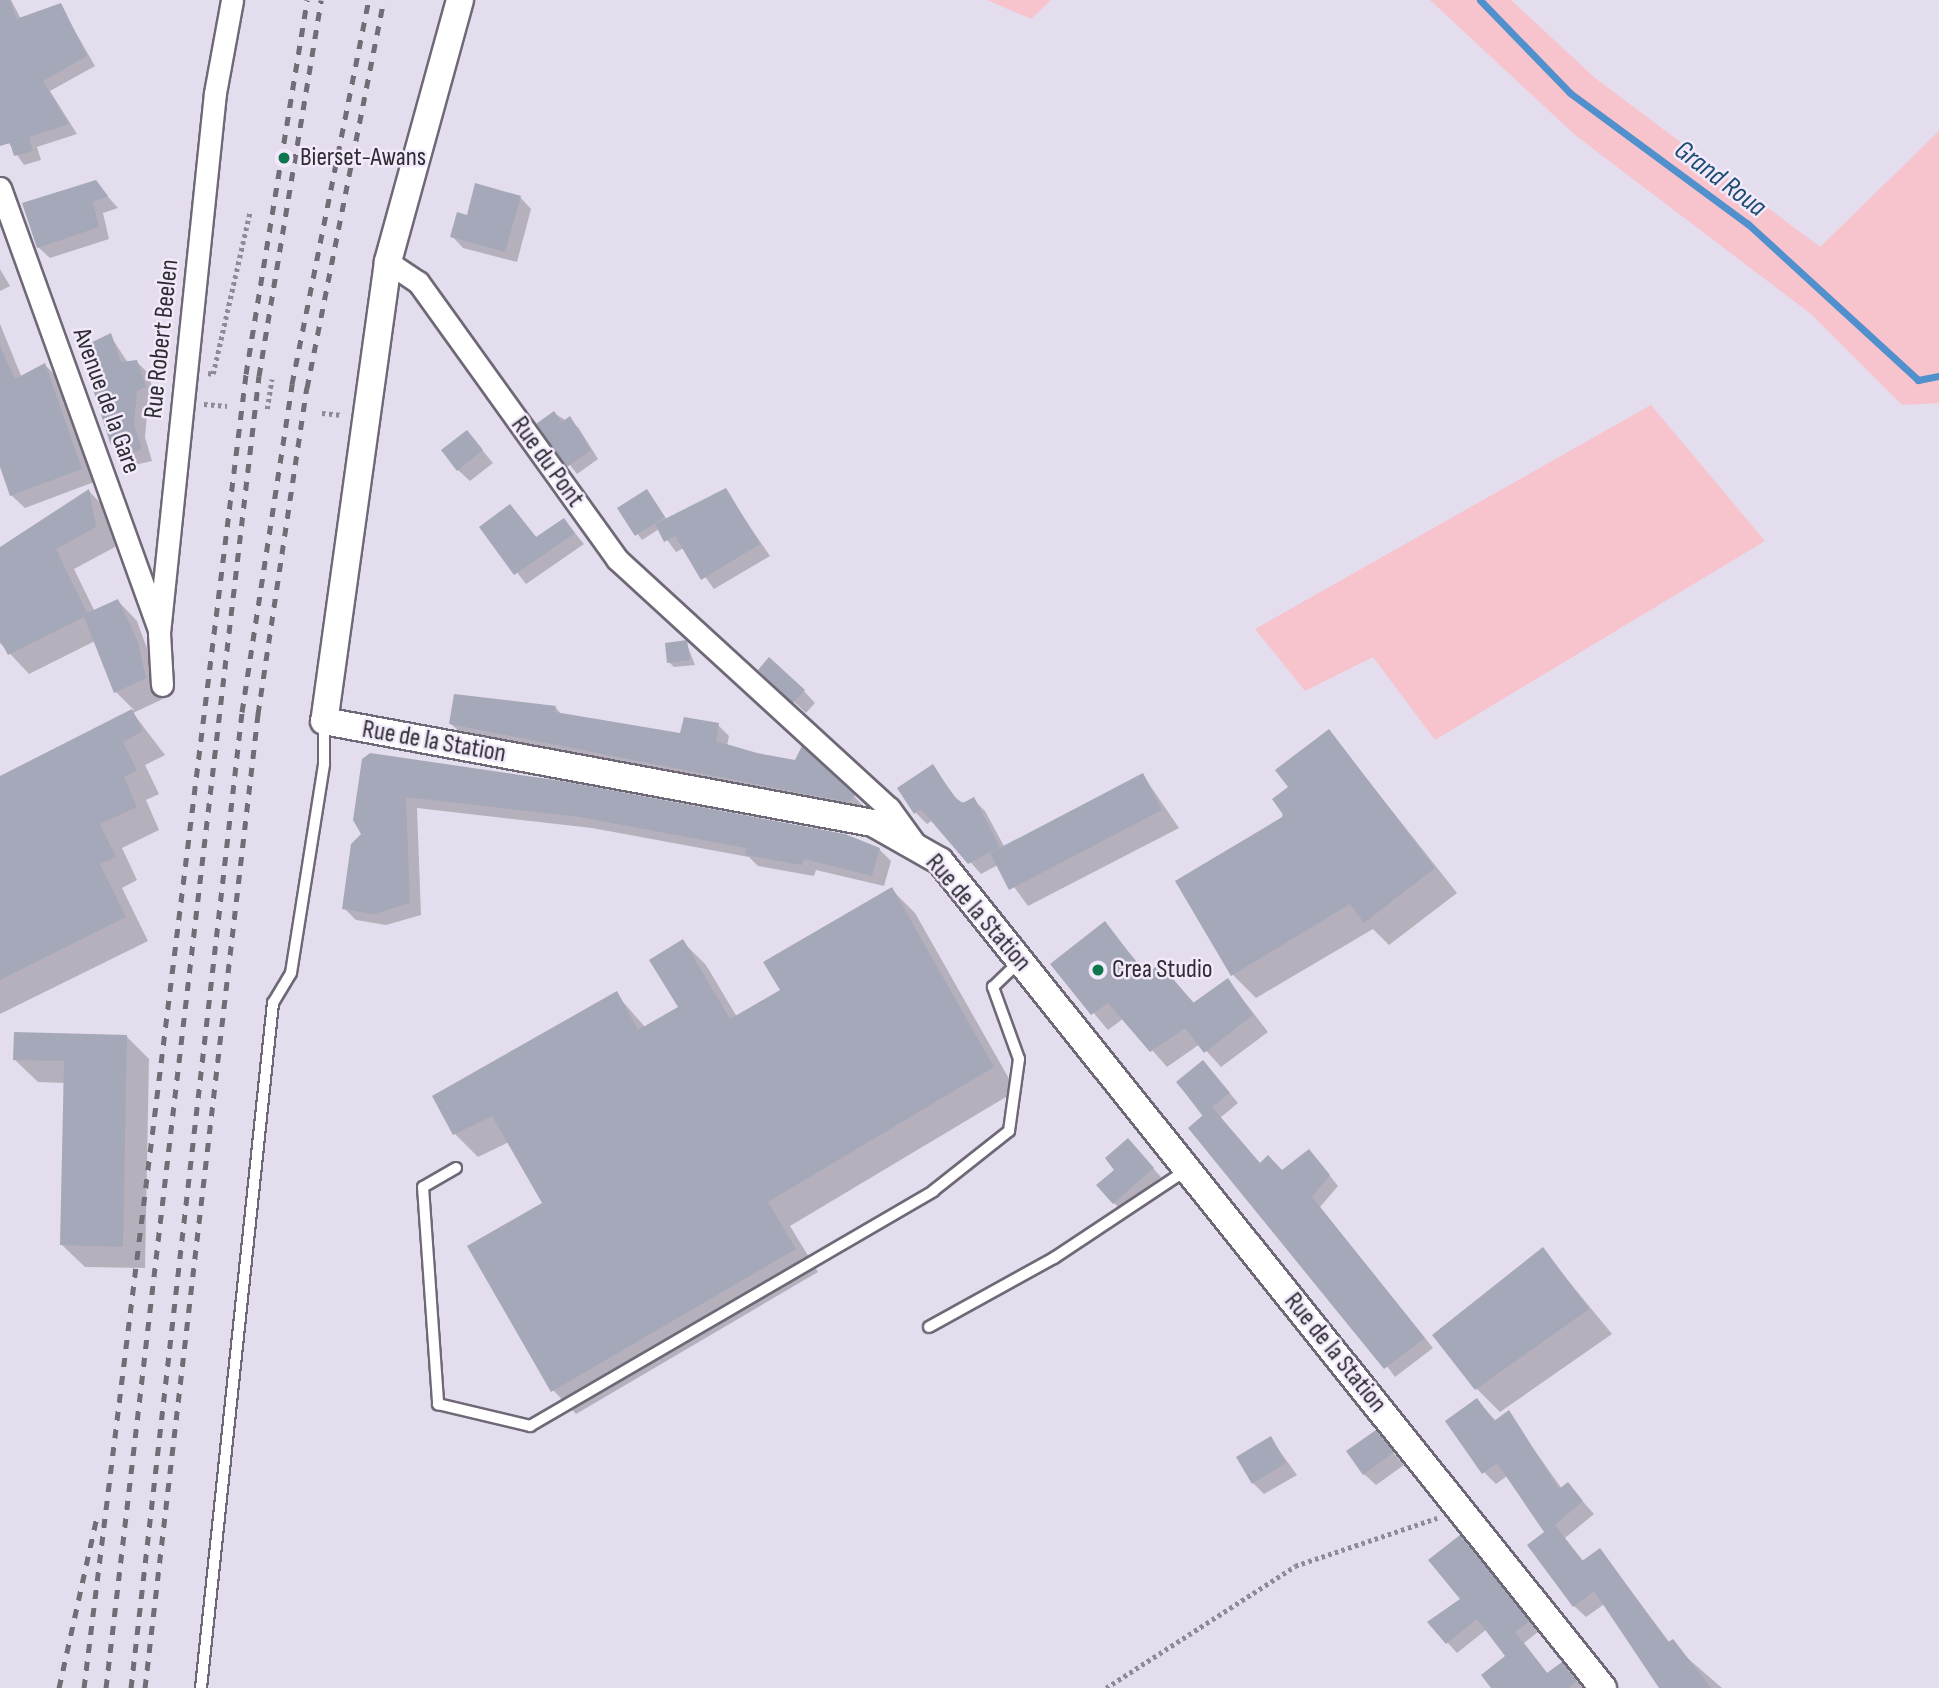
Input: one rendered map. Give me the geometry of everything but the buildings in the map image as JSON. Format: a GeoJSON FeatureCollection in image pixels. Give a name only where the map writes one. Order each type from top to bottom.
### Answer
{"type":"FeatureCollection","features":[{"type":"Feature","properties":{"kind":"street","name":"Rue Robert Beelen"},"geometry":{"type":"LineString","coordinates":[[162,685],[159,633],[215,93],[232,0]]}},
{"type":"Feature","properties":{"kind":"street"},"geometry":{"type":"LineString","coordinates":[[388,262],[460,0]]}},
{"type":"Feature","properties":{"kind":"street","name":"Avenue de la Gare"},"geometry":{"type":"LineString","coordinates":[[0,188],[159,633]]}},
{"type":"Feature","properties":{"kind":"street","name":"Rue de la Station"},"geometry":{"type":"LineString","coordinates":[[388,262],[324,721],[873,822],[913,841],[940,861],[1603,1688]]}},
{"type":"Feature","properties":{"kind":"street","name":"Rue du Pont"},"geometry":{"type":"LineString","coordinates":[[388,262],[418,282],[617,559],[889,807],[913,841]]}},
{"type":"Feature","properties":{"kind":"lane"},"geometry":{"type":"LineString","coordinates":[[201,1688],[273,1003],[291,973],[324,764],[324,721]]}},
{"type":"Feature","properties":{"kind":"lane"},"geometry":{"type":"LineString","coordinates":[[456,1168],[423,1187],[438,1404],[530,1426],[933,1191],[1009,1131],[1019,1059],[993,987],[1020,961]]}},
{"type":"Feature","properties":{"kind":"lane"},"geometry":{"type":"LineString","coordinates":[[929,1327],[1054,1258],[1188,1169]]}},
{"type":"Feature","properties":{"kind":"path"},"geometry":{"type":"LineString","coordinates":[[206,380],[207,373],[213,374],[250,211]]}},
{"type":"Feature","properties":{"kind":"path"},"geometry":{"type":"LineString","coordinates":[[267,409],[272,379]]}},
{"type":"Feature","properties":{"kind":"path"},"geometry":{"type":"LineString","coordinates":[[217,405],[227,406]]}},
{"type":"Feature","properties":{"kind":"path"},"geometry":{"type":"LineString","coordinates":[[322,413],[339,415]]}},
{"type":"Feature","properties":{"kind":"path"},"geometry":{"type":"LineString","coordinates":[[1106,1688],[1296,1566],[1461,1511]]}},
{"type":"Feature","properties":{"kind":"shaded area"},"geometry":{"type":"Polygon","coordinates":[[[987,0],[1051,0],[1031,19],[987,0]]]}},
{"type":"Feature","properties":{"kind":"shaded area"},"geometry":{"type":"Polygon","coordinates":[[[1430,0],[1511,0],[1595,78],[1820,247],[1939,131],[1939,403],[1902,405],[1811,314],[1575,135],[1430,0]]]}},
{"type":"Feature","properties":{"kind":"shaded area"},"geometry":{"type":"Polygon","coordinates":[[[1651,405],[1765,541],[1435,740],[1373,657],[1305,691],[1255,629],[1651,405]]]}},
{"type":"Feature","properties":{"kind":"waterway","name":"Grand Roua"},"geometry":{"type":"LineString","coordinates":[[1480,0],[1570,93],[1748,224],[1918,380],[1939,376]]}},
{"type":"Feature","properties":{"kind":"railway"},"geometry":{"type":"LineString","coordinates":[[84,1688],[246,374],[307,0]]}},
{"type":"Feature","properties":{"kind":"railway"},"geometry":{"type":"LineString","coordinates":[[106,1688],[259,376],[321,0]]}},
{"type":"Feature","properties":{"kind":"railway"},"geometry":{"type":"LineString","coordinates":[[131,1688],[242,712],[292,384],[369,0]]}},
{"type":"Feature","properties":{"kind":"railway"},"geometry":{"type":"LineString","coordinates":[[145,1688],[258,714],[307,388],[384,0]]}},
{"type":"Feature","properties":{"kind":"railway"},"geometry":{"type":"LineString","coordinates":[[59,1688],[97,1517]]}},
{"type":"Feature","properties":{"kind":"place","name":"Bierset-Awans"},"geometry":{"type":"Point","coordinates":[284,158]}},
{"type":"Feature","properties":{"kind":"place","name":"Crea Studio"},"geometry":{"type":"Point","coordinates":[1098,970]}}]}
